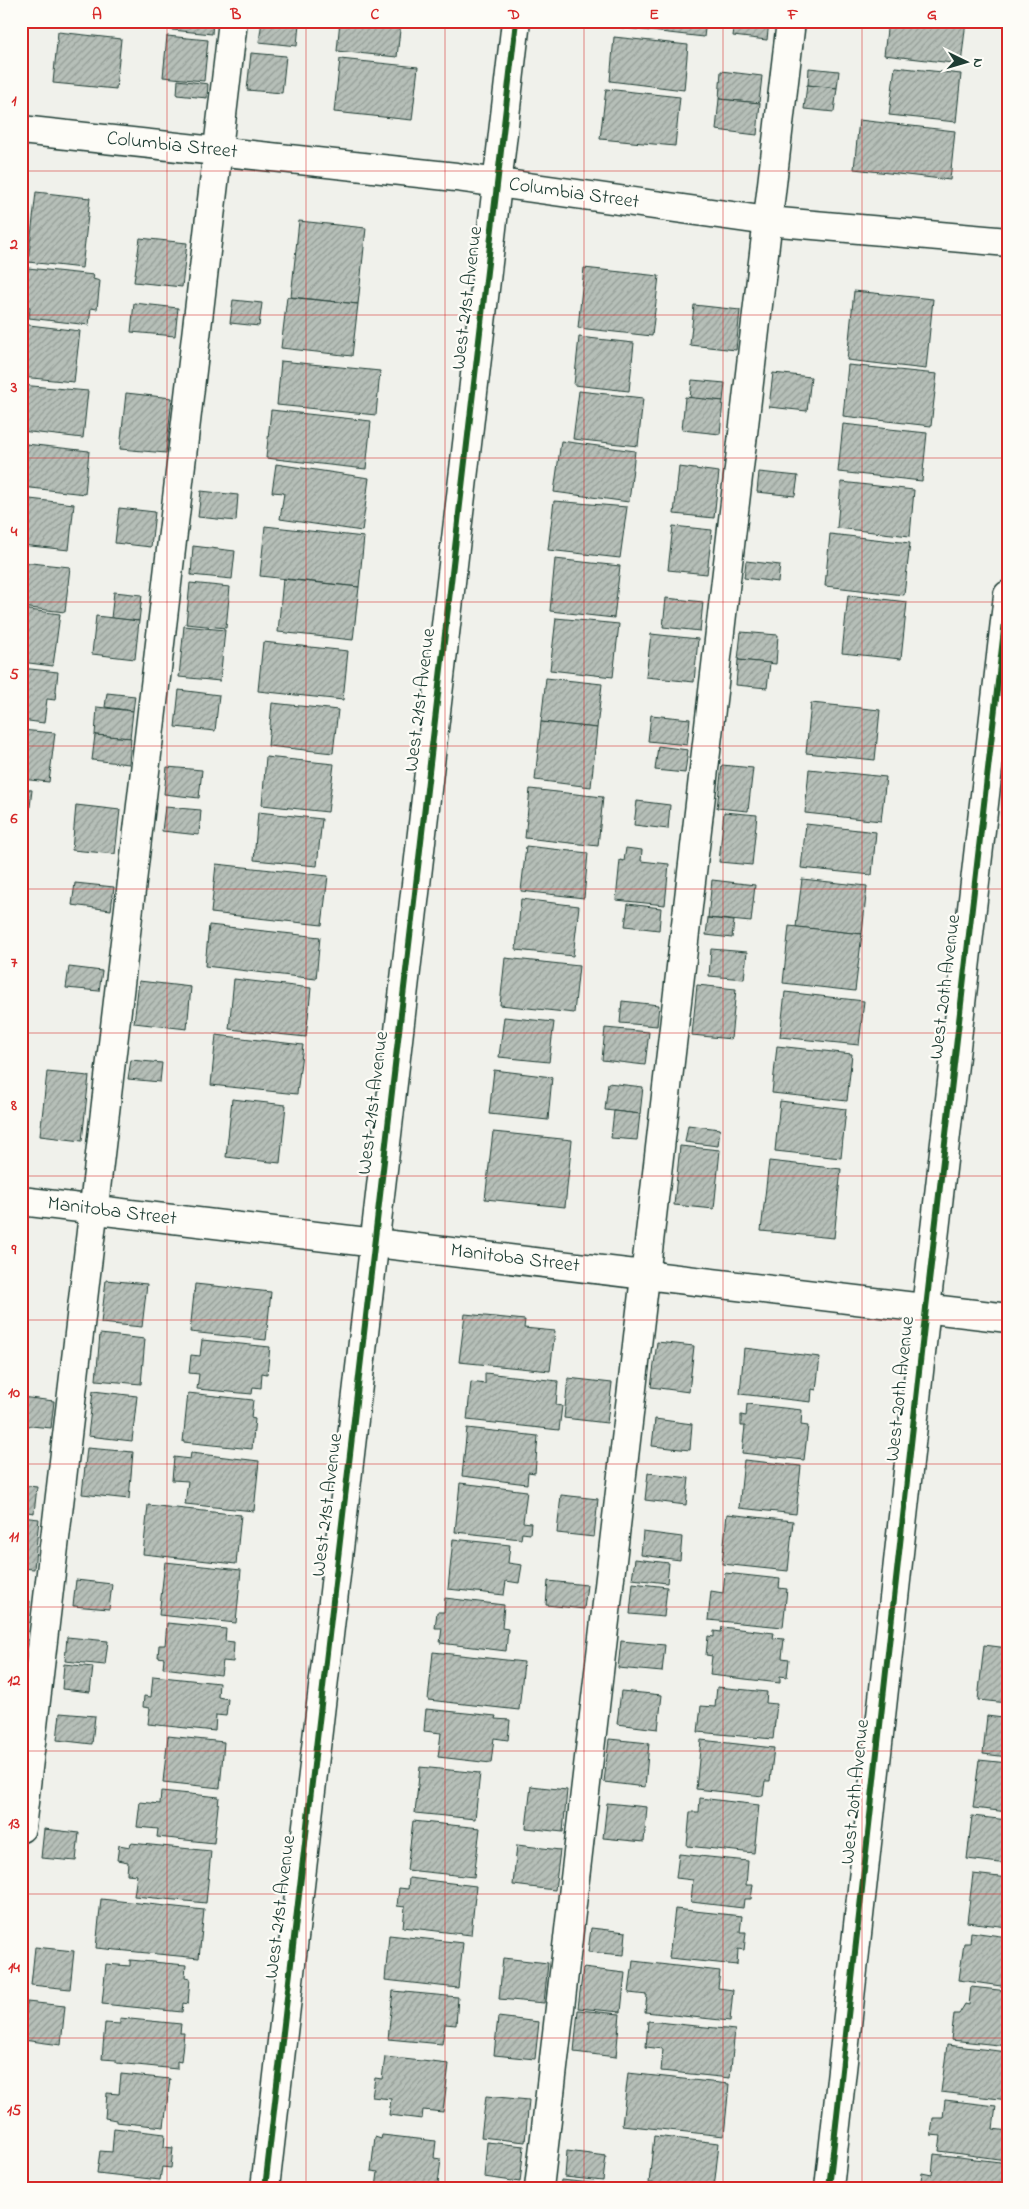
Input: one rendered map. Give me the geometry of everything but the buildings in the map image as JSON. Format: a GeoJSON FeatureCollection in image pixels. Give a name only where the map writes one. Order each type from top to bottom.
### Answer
{"type":"FeatureCollection","features":[{"type":"Feature","properties":{"kind":"street"},"geometry":{"type":"LineString","coordinates":[[21,1828],[233,21]]}},
{"type":"Feature","properties":{"kind":"street","name":"West 21st Avenue"},"geometry":{"type":"LineString","coordinates":[[265,2188],[516,21]]}},
{"type":"Feature","properties":{"kind":"street"},"geometry":{"type":"LineString","coordinates":[[539,2188],[791,21]]}},
{"type":"Feature","properties":{"kind":"street","name":"Columbia Street"},"geometry":{"type":"LineString","coordinates":[[21,130],[498,183],[768,221],[1008,242]]}},
{"type":"Feature","properties":{"kind":"street","name":"West 20th Avenue"},"geometry":{"type":"LineString","coordinates":[[829,2188],[926,1308],[1008,595]]}},
{"type":"Feature","properties":{"kind":"street","name":"Manitoba Street"},"geometry":{"type":"LineString","coordinates":[[21,1201],[1008,1318]]}},
{"type":"Feature","properties":{"kind":"cycle path"},"geometry":{"type":"LineString","coordinates":[[265,2188],[516,21]]}},
{"type":"Feature","properties":{"kind":"cycle path"},"geometry":{"type":"LineString","coordinates":[[829,2188],[926,1308],[1008,595]]}}]}
